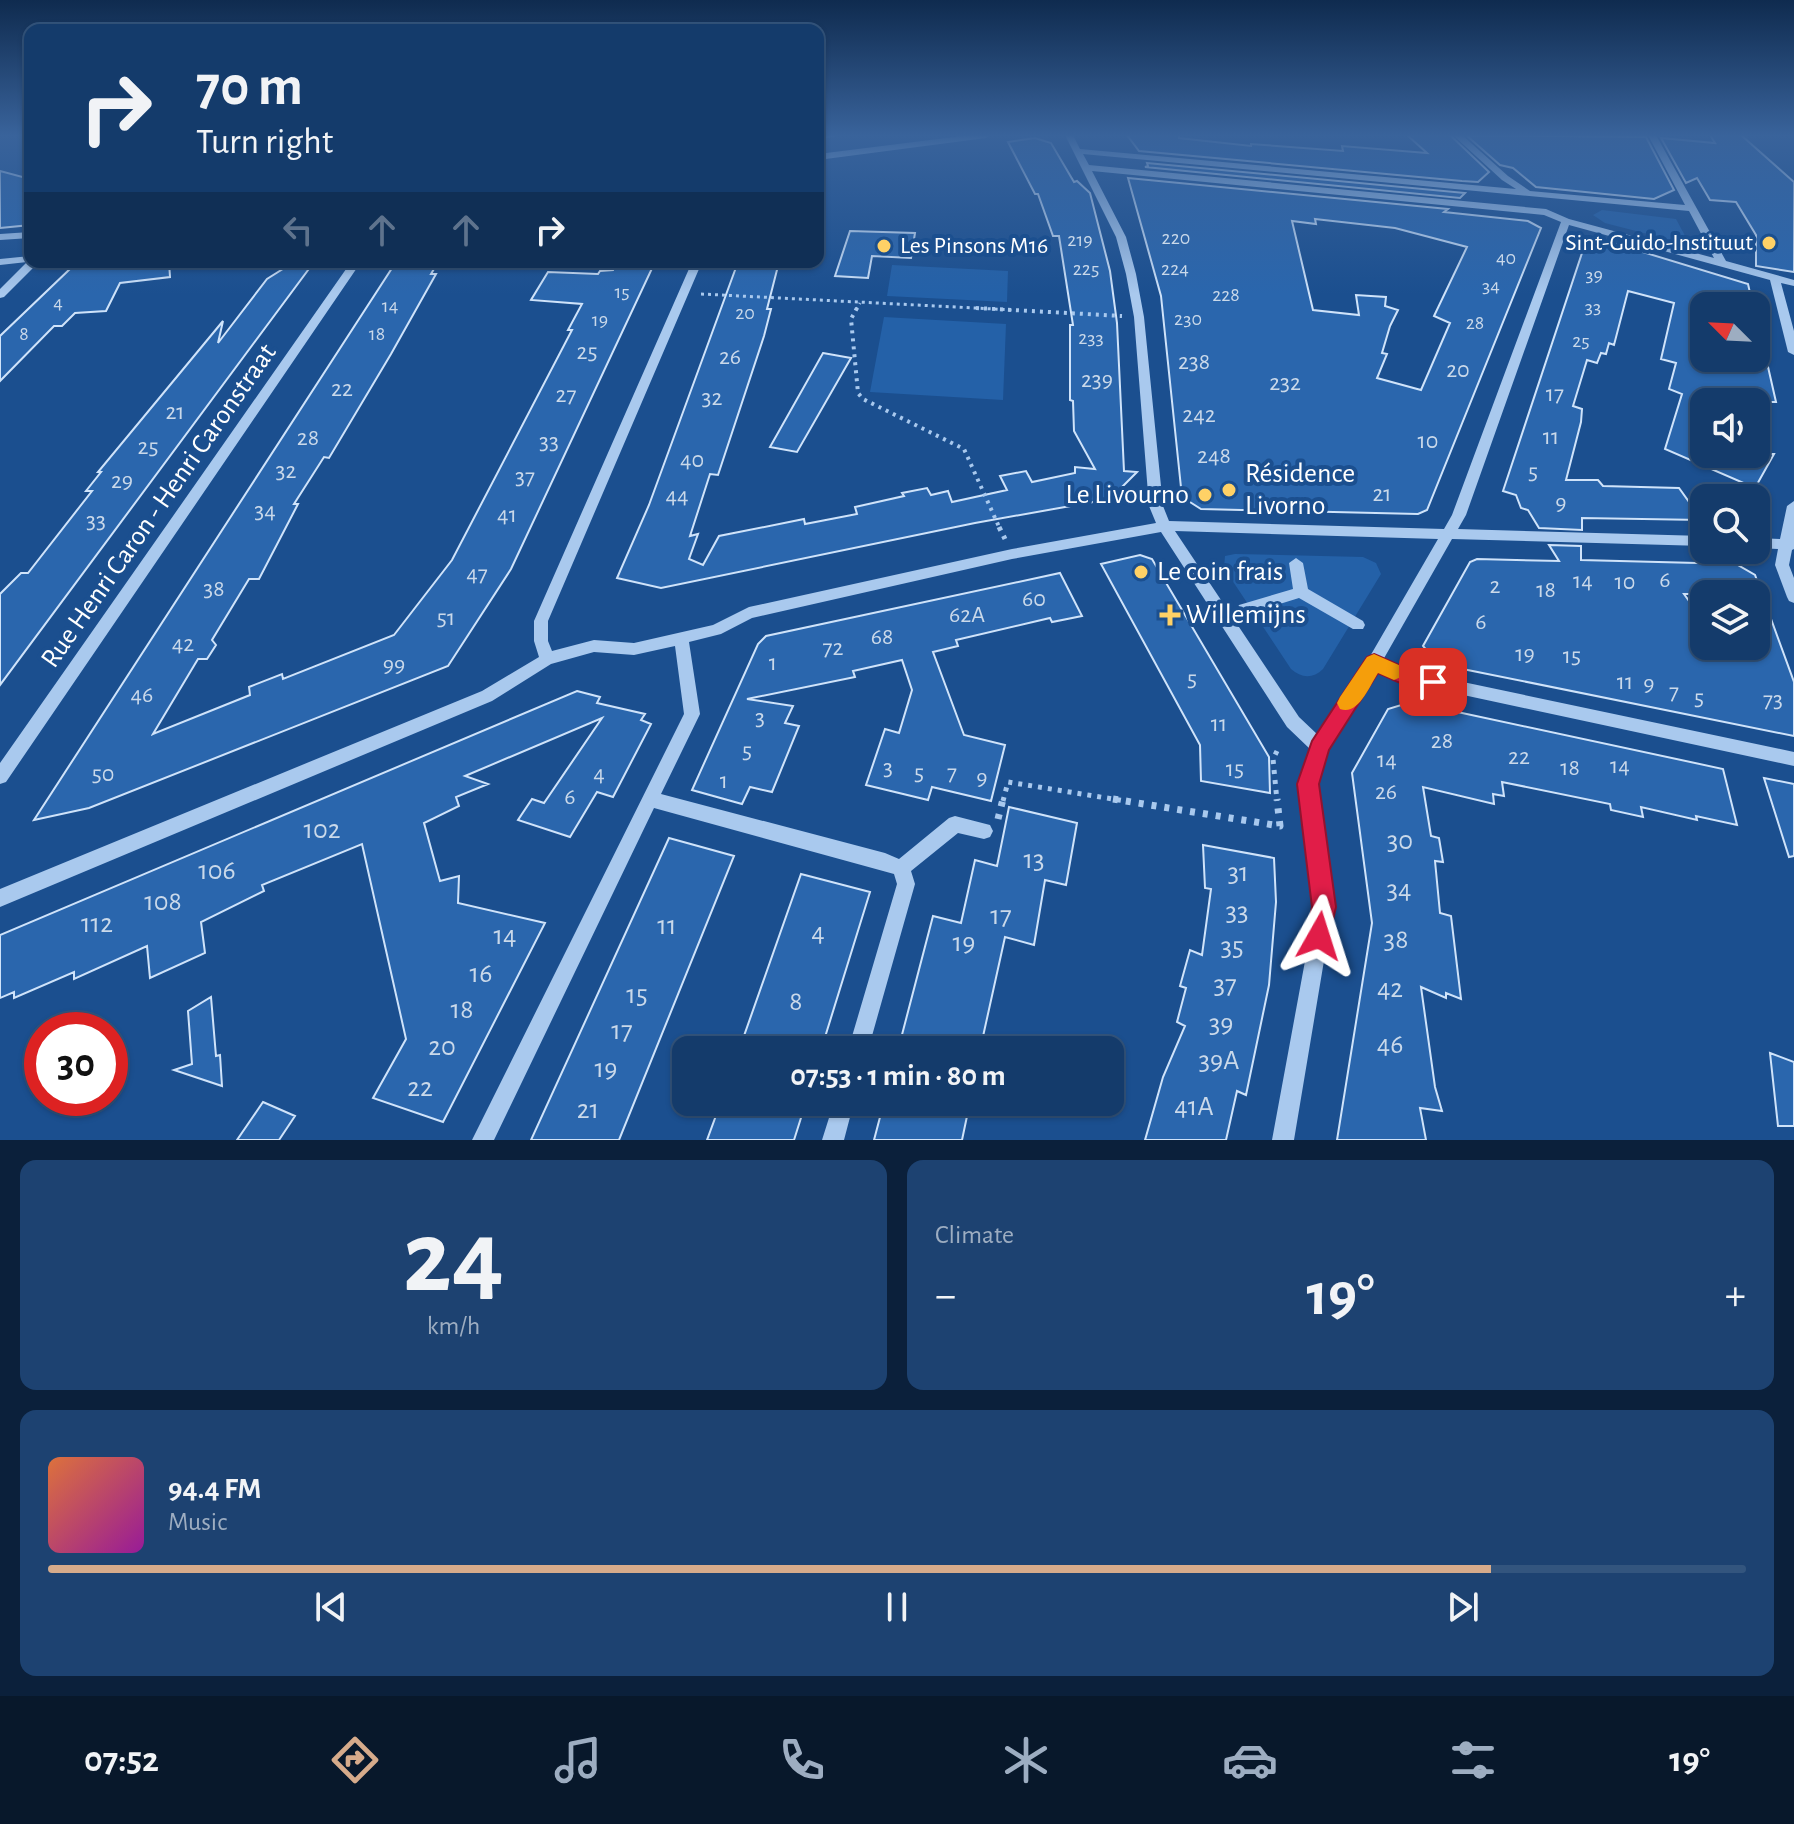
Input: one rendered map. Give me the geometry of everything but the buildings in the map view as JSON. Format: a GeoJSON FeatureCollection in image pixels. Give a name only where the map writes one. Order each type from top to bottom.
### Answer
{"type":"FeatureCollection","features":[{"type":"Feature","properties":{"kind":"street"},"geometry":{"type":"LineString","coordinates":[[1097,188],[1121,237],[1139,317],[1156,506],[1164,526],[1293,722],[1319,747]]}},
{"type":"Feature","properties":{"kind":"street"},"geometry":{"type":"LineString","coordinates":[[1298,188],[1546,212],[1566,221],[1794,283]]}},
{"type":"Feature","properties":{"kind":"street"},"geometry":{"type":"LineString","coordinates":[[1468,188],[1693,209]]}},
{"type":"Feature","properties":{"kind":"street"},"geometry":{"type":"LineString","coordinates":[[1520,188],[1546,212]]}},
{"type":"Feature","properties":{"kind":"street"},"geometry":{"type":"LineString","coordinates":[[1681,188],[1722,264]]}},
{"type":"Feature","properties":{"kind":"street"},"geometry":{"type":"LineString","coordinates":[[1283,1140],[1324,907],[1308,784],[1319,747],[1374,662],[1459,515],[1566,221]]}},
{"type":"Feature","properties":{"kind":"street"},"geometry":{"type":"LineString","coordinates":[[0,237],[24,235]]}},
{"type":"Feature","properties":{"kind":"street"},"geometry":{"type":"LineString","coordinates":[[0,262],[24,260]]}},
{"type":"Feature","properties":{"kind":"street"},"geometry":{"type":"LineString","coordinates":[[0,295],[24,268]]}},
{"type":"Feature","properties":{"kind":"street","name":"Rue Henri Caron - Henri Caronstraat"},"geometry":{"type":"LineString","coordinates":[[0,777],[352,268]]}},
{"type":"Feature","properties":{"kind":"street"},"geometry":{"type":"LineString","coordinates":[[547,659],[541,641],[541,621],[695,268]]}},
{"type":"Feature","properties":{"kind":"street"},"geometry":{"type":"LineString","coordinates":[[1775,279],[1794,352]]}},
{"type":"Feature","properties":{"kind":"street"},"geometry":{"type":"LineString","coordinates":[[1794,506],[1790,545],[1782,565],[1794,597]]}},
{"type":"Feature","properties":{"kind":"street"},"geometry":{"type":"LineString","coordinates":[[0,898],[487,696],[547,659],[594,646],[634,649],[716,630],[749,613],[1012,554],[1164,526],[1690,541]]}},
{"type":"Feature","properties":{"kind":"street"},"geometry":{"type":"LineString","coordinates":[[1770,544],[1790,545]]}},
{"type":"Feature","properties":{"kind":"street"},"geometry":{"type":"LineString","coordinates":[[1294,556],[1301,592]]}},
{"type":"Feature","properties":{"kind":"street"},"geometry":{"type":"LineString","coordinates":[[1244,609],[1301,592],[1358,625]]}},
{"type":"Feature","properties":{"kind":"street"},"geometry":{"type":"LineString","coordinates":[[483,1140],[692,714],[681,638]]}},
{"type":"Feature","properties":{"kind":"street"},"geometry":{"type":"LineString","coordinates":[[1374,662],[1403,676],[1794,759]]}},
{"type":"Feature","properties":{"kind":"street"},"geometry":{"type":"LineString","coordinates":[[649,799],[901,868]]}},
{"type":"Feature","properties":{"kind":"street"},"geometry":{"type":"LineString","coordinates":[[901,868],[955,824],[984,831]]}},
{"type":"Feature","properties":{"kind":"street"},"geometry":{"type":"LineString","coordinates":[[862,1036],[906,884],[901,868]]}},
{"type":"Feature","properties":{"kind":"street"},"geometry":{"type":"LineString","coordinates":[[833,1140],[840,1116]]}},
{"type":"Feature","properties":{"kind":"path"},"geometry":{"type":"LineString","coordinates":[[685,293],[1139,317]]}},
{"type":"Feature","properties":{"kind":"path"},"geometry":{"type":"LineString","coordinates":[[860,303],[851,319],[858,393],[863,399],[964,449],[1012,554]]}},
{"type":"Feature","properties":{"kind":"path"},"geometry":{"type":"LineString","coordinates":[[984,831],[994,834],[1008,782],[1280,826],[1273,759],[1277,751]]}},
{"type":"Feature","properties":{"kind":"shaded area"},"geometry":{"type":"Polygon","coordinates":[[[1602,210],[1676,219],[1690,245],[1605,223],[1593,215],[1602,210]]]}},
{"type":"Feature","properties":{"kind":"shaded area"},"geometry":{"type":"Polygon","coordinates":[[[892,265],[1008,271],[1007,302],[887,296],[892,265]]]}},
{"type":"Feature","properties":{"kind":"shaded area"},"geometry":{"type":"Polygon","coordinates":[[[884,317],[1006,324],[1003,400],[870,392],[884,317]]]}},
{"type":"Feature","properties":{"kind":"shaded area"},"geometry":{"type":"Polygon","coordinates":[[[1225,556],[1363,557],[1376,563],[1381,574],[1323,669],[1311,676],[1303,676],[1291,669],[1224,568],[1225,556]]]}},
{"type":"Feature","properties":{"kind":"slow traffic"},"geometry":{"type":"LineString","coordinates":[[1347,703],[1374,662],[1394,672]]}},
{"type":"Feature","properties":{"kind":"place","name":"Sint-Guido-Instituut"},"geometry":{"type":"Point","coordinates":[1769,243]}},
{"type":"Feature","properties":{"kind":"place","name":"Les Pinsons M16"},"geometry":{"type":"Point","coordinates":[884,246]}},
{"type":"Feature","properties":{"kind":"place","name":"Résidence Livorno"},"geometry":{"type":"Point","coordinates":[1229,490]}},
{"type":"Feature","properties":{"kind":"place","name":"Le Livourno"},"geometry":{"type":"Point","coordinates":[1205,495]}},
{"type":"Feature","properties":{"kind":"place","name":"Le coin frais"},"geometry":{"type":"Point","coordinates":[1141,572]}},
{"type":"Feature","properties":{"kind":"place","name":"Willemijns"},"geometry":{"type":"Point","coordinates":[1170,615]}},
{"type":"Feature","properties":{"kind":"route"},"geometry":{"type":"LineString","coordinates":[[1319,936],[1324,907],[1308,784],[1319,747],[1374,662],[1403,676],[1433,682]]}}]}
